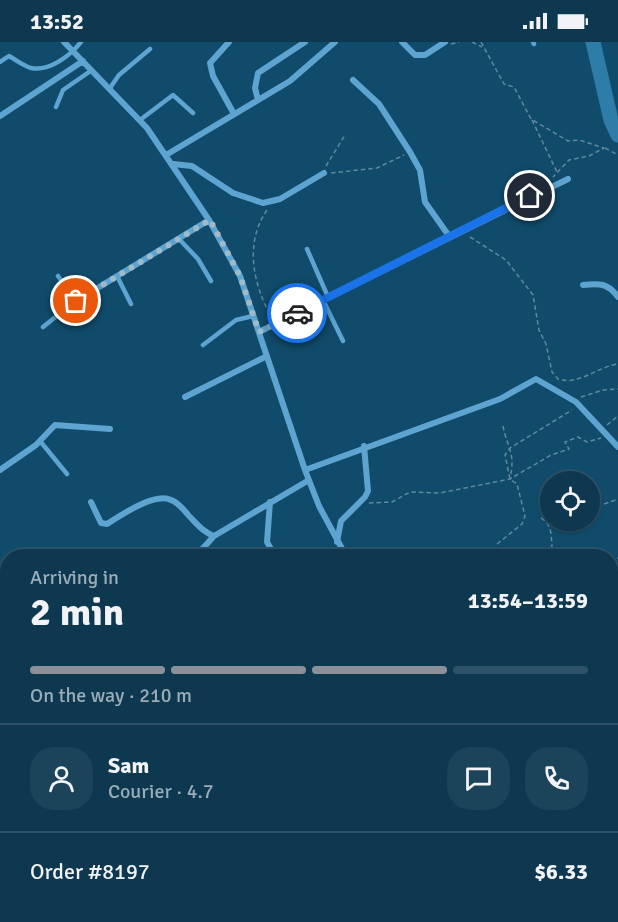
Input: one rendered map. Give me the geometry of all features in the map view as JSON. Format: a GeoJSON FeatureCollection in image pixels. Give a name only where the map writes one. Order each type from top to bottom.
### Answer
{"type":"FeatureCollection","features":[{"type":"Feature","properties":{"kind":"street"},"geometry":{"type":"LineString","coordinates":[[64,42],[140,120],[173,164],[210,220],[240,276],[304,470],[342,549]]}},
{"type":"Feature","properties":{"kind":"street"},"geometry":{"type":"LineString","coordinates":[[229,42],[212,58],[210,70],[234,114]]}},
{"type":"Feature","properties":{"kind":"street"},"geometry":{"type":"LineString","coordinates":[[258,100],[255,88],[258,73],[305,42]]}},
{"type":"Feature","properties":{"kind":"street"},"geometry":{"type":"LineString","coordinates":[[166,155],[303,72],[335,42]]}},
{"type":"Feature","properties":{"kind":"street"},"geometry":{"type":"LineString","coordinates":[[402,42],[415,55],[425,56],[445,42]]}},
{"type":"Feature","properties":{"kind":"street"},"geometry":{"type":"LineString","coordinates":[[0,116],[83,61]]}},
{"type":"Feature","properties":{"kind":"street"},"geometry":{"type":"LineString","coordinates":[[353,80],[379,104],[410,152],[420,170],[425,202],[449,236]]}},
{"type":"Feature","properties":{"kind":"street"},"geometry":{"type":"LineString","coordinates":[[173,164],[192,166],[233,193],[263,203],[280,199],[324,173]]}},
{"type":"Feature","properties":{"kind":"street"},"geometry":{"type":"LineString","coordinates":[[259,332],[568,179]]}},
{"type":"Feature","properties":{"kind":"street"},"geometry":{"type":"LineString","coordinates":[[75,302],[210,220]]}},
{"type":"Feature","properties":{"kind":"street"},"geometry":{"type":"LineString","coordinates":[[583,285],[601,283],[612,288],[618,297]]}},
{"type":"Feature","properties":{"kind":"street"},"geometry":{"type":"LineString","coordinates":[[185,397],[267,356]]}},
{"type":"Feature","properties":{"kind":"street"},"geometry":{"type":"LineString","coordinates":[[304,470],[364,446],[500,399],[536,379],[576,402],[618,447]]}},
{"type":"Feature","properties":{"kind":"street"},"geometry":{"type":"LineString","coordinates":[[0,470],[40,441],[55,425],[110,429]]}},
{"type":"Feature","properties":{"kind":"street"},"geometry":{"type":"LineString","coordinates":[[337,542],[341,521],[357,506],[368,491],[364,446]]}},
{"type":"Feature","properties":{"kind":"street"},"geometry":{"type":"LineString","coordinates":[[202,549],[214,536],[309,480]]}},
{"type":"Feature","properties":{"kind":"street"},"geometry":{"type":"LineString","coordinates":[[91,502],[101,523],[107,524],[125,512],[157,498],[173,500],[206,533],[214,536]]}},
{"type":"Feature","properties":{"kind":"street"},"geometry":{"type":"LineString","coordinates":[[270,502],[267,542],[271,549]]}},
{"type":"Feature","properties":{"kind":"lane"},"geometry":{"type":"LineString","coordinates":[[0,62],[9,56],[32,68],[53,64],[74,52],[81,42]]}},
{"type":"Feature","properties":{"kind":"lane"},"geometry":{"type":"LineString","coordinates":[[110,88],[118,75],[150,49]]}},
{"type":"Feature","properties":{"kind":"lane"},"geometry":{"type":"LineString","coordinates":[[56,107],[63,90],[92,70]]}},
{"type":"Feature","properties":{"kind":"lane"},"geometry":{"type":"LineString","coordinates":[[140,120],[174,95],[193,113]]}},
{"type":"Feature","properties":{"kind":"lane"},"geometry":{"type":"LineString","coordinates":[[179,239],[198,259],[211,281]]}},
{"type":"Feature","properties":{"kind":"lane"},"geometry":{"type":"LineString","coordinates":[[307,249],[343,341]]}},
{"type":"Feature","properties":{"kind":"lane"},"geometry":{"type":"LineString","coordinates":[[43,327],[75,302],[58,276]]}},
{"type":"Feature","properties":{"kind":"lane"},"geometry":{"type":"LineString","coordinates":[[117,276],[131,303]]}},
{"type":"Feature","properties":{"kind":"lane"},"geometry":{"type":"LineString","coordinates":[[203,345],[236,320],[253,316]]}},
{"type":"Feature","properties":{"kind":"lane"},"geometry":{"type":"LineString","coordinates":[[40,441],[67,474]]}},
{"type":"Feature","properties":{"kind":"path"},"geometry":{"type":"LineString","coordinates":[[472,42],[482,44],[504,84],[514,87],[557,173]]}},
{"type":"Feature","properties":{"kind":"path"},"geometry":{"type":"LineString","coordinates":[[531,118],[568,141],[590,143],[618,155]]}},
{"type":"Feature","properties":{"kind":"path"},"geometry":{"type":"LineString","coordinates":[[345,135],[327,161],[324,173],[377,168],[410,152]]}},
{"type":"Feature","properties":{"kind":"path"},"geometry":{"type":"LineString","coordinates":[[548,187],[569,160],[589,156],[604,148]]}},
{"type":"Feature","properties":{"kind":"path"},"geometry":{"type":"LineString","coordinates":[[275,324],[256,280],[252,247],[266,211],[280,199]]}},
{"type":"Feature","properties":{"kind":"path"},"geometry":{"type":"LineString","coordinates":[[461,231],[506,260],[533,295],[539,330],[546,344],[552,372],[558,379],[574,380],[608,365],[618,364]]}},
{"type":"Feature","properties":{"kind":"path"},"geometry":{"type":"LineString","coordinates":[[497,544],[522,524],[525,516],[517,484],[510,478],[505,462],[505,455],[510,448],[574,409],[576,402],[603,390],[618,389]]}},
{"type":"Feature","properties":{"kind":"path"},"geometry":{"type":"LineString","coordinates":[[604,430],[618,416]]}},
{"type":"Feature","properties":{"kind":"path"},"geometry":{"type":"LineString","coordinates":[[503,426],[511,446],[513,465],[510,478]]}},
{"type":"Feature","properties":{"kind":"path"},"geometry":{"type":"LineString","coordinates":[[357,506],[392,502],[410,492],[440,493],[510,478],[551,454],[566,451],[569,449],[565,442],[568,440],[578,437],[587,442],[610,437]]}},
{"type":"Feature","properties":{"kind":"path"},"geometry":{"type":"LineString","coordinates":[[600,505],[618,499]]}},
{"type":"Feature","properties":{"kind":"path"},"geometry":{"type":"LineString","coordinates":[[551,531],[553,549]]}},
{"type":"Feature","properties":{"kind":"waterway"},"geometry":{"type":"LineString","coordinates":[[593,42],[611,120],[618,135]]}},
{"type":"Feature","properties":{"kind":"way so far"},"geometry":{"type":"LineString","coordinates":[[76,301],[210,220],[240,276],[259,332],[297,313]]}},
{"type":"Feature","properties":{"kind":"route"},"geometry":{"type":"LineString","coordinates":[[297,313],[530,196]]}}]}
